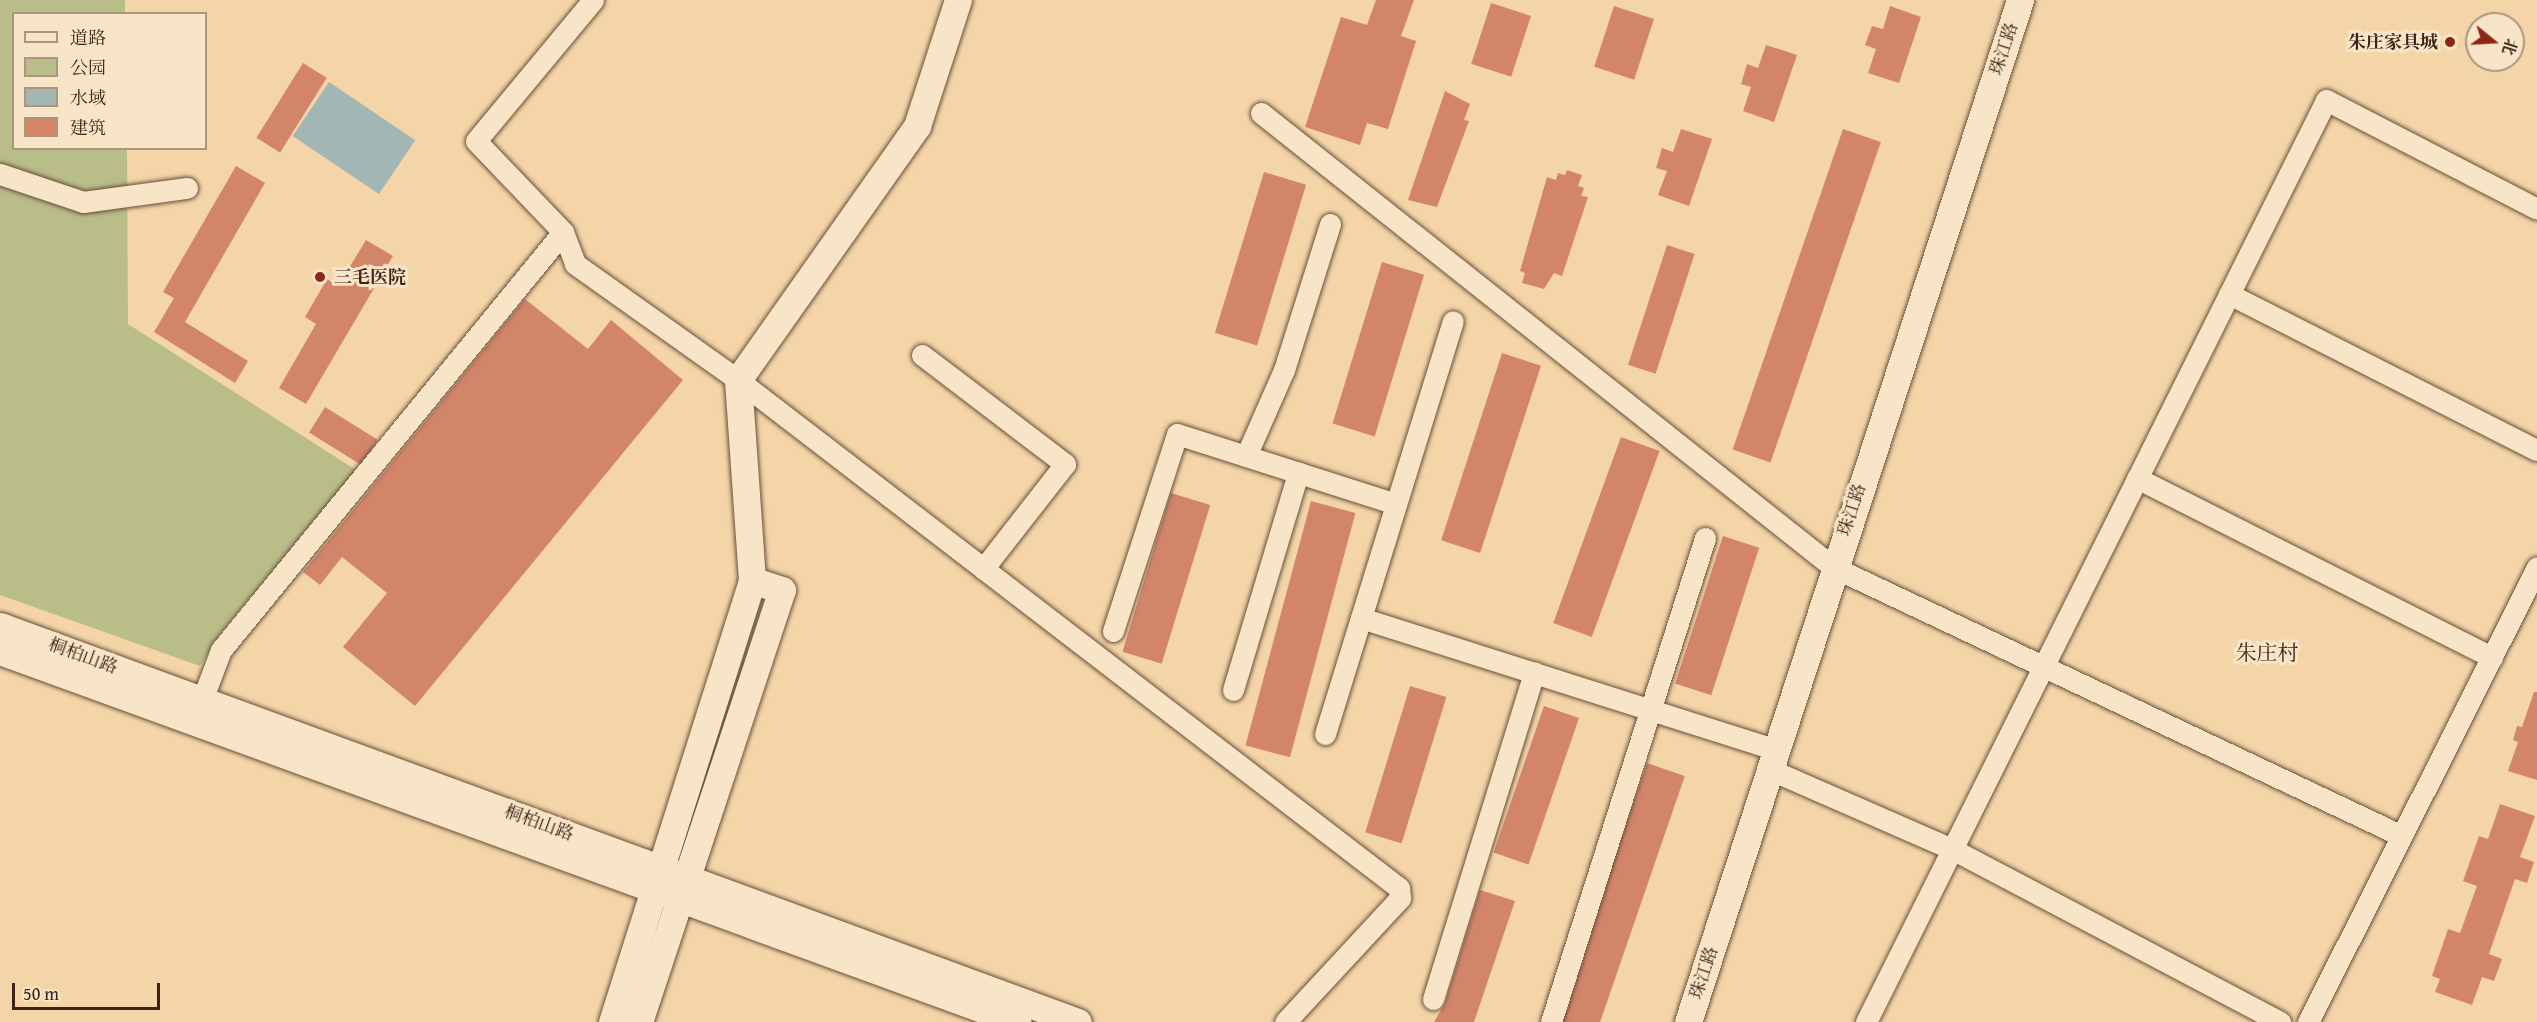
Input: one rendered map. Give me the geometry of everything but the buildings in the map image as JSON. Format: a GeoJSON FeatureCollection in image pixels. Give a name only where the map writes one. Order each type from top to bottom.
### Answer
{"type":"FeatureCollection","features":[{"type":"Feature","properties":{"kind":"street"},"geometry":{"type":"LineString","coordinates":[[593,0],[476,141],[564,232],[575,264],[738,380],[1399,888],[1400,898],[1285,1022]]}},
{"type":"Feature","properties":{"kind":"street"},"geometry":{"type":"LineString","coordinates":[[612,1022],[752,580],[738,380],[917,126],[958,0]]}},
{"type":"Feature","properties":{"kind":"street","name":"珠江路"},"geometry":{"type":"LineString","coordinates":[[1688,1022],[1833,567],[2020,0]]}},
{"type":"Feature","properties":{"kind":"street"},"geometry":{"type":"LineString","coordinates":[[1866,1022],[2326,100],[2537,209]]}},
{"type":"Feature","properties":{"kind":"street"},"geometry":{"type":"LineString","coordinates":[[1261,113],[1833,567],[2402,836]]}},
{"type":"Feature","properties":{"kind":"street"},"geometry":{"type":"LineString","coordinates":[[0,174],[83,202],[187,188]]}},
{"type":"Feature","properties":{"kind":"street"},"geometry":{"type":"LineString","coordinates":[[1245,456],[1284,370],[1330,224]]}},
{"type":"Feature","properties":{"kind":"street"},"geometry":{"type":"LineString","coordinates":[[202,700],[221,650],[564,232]]}},
{"type":"Feature","properties":{"kind":"street"},"geometry":{"type":"LineString","coordinates":[[2229,294],[2537,450]]}},
{"type":"Feature","properties":{"kind":"street"},"geometry":{"type":"LineString","coordinates":[[1325,734],[1453,321]]}},
{"type":"Feature","properties":{"kind":"street"},"geometry":{"type":"LineString","coordinates":[[922,355],[1065,464],[983,569]]}},
{"type":"Feature","properties":{"kind":"street"},"geometry":{"type":"LineString","coordinates":[[1113,631],[1177,434],[1396,504]]}},
{"type":"Feature","properties":{"kind":"street"},"geometry":{"type":"LineString","coordinates":[[1233,690],[1298,473]]}},
{"type":"Feature","properties":{"kind":"street"},"geometry":{"type":"LineString","coordinates":[[2137,478],[2492,657]]}},
{"type":"Feature","properties":{"kind":"street"},"geometry":{"type":"LineString","coordinates":[[1551,1022],[1706,538]]}},
{"type":"Feature","properties":{"kind":"street"},"geometry":{"type":"LineString","coordinates":[[2308,1022],[2537,567]]}},
{"type":"Feature","properties":{"kind":"street"},"geometry":{"type":"LineString","coordinates":[[639,1022],[782,590],[752,580]]}},
{"type":"Feature","properties":{"kind":"street"},"geometry":{"type":"LineString","coordinates":[[1361,618],[1651,709],[1772,759],[1952,849],[2280,1022]]}},
{"type":"Feature","properties":{"kind":"street","name":"桐柏山路"},"geometry":{"type":"LineString","coordinates":[[0,626],[202,700],[1018,1022]]}},
{"type":"Feature","properties":{"kind":"street","name":"桐柏山路"},"geometry":{"type":"LineString","coordinates":[[0,651],[658,879]]}},
{"type":"Feature","properties":{"kind":"street"},"geometry":{"type":"LineString","coordinates":[[1432,999],[1534,672]]}},
{"type":"Feature","properties":{"kind":"street","name":"桐柏山路"},"geometry":{"type":"LineString","coordinates":[[683,889],[1078,1022]]}},
{"type":"Feature","properties":{"kind":"green space"},"geometry":{"type":"Polygon","coordinates":[[[0,0],[125,0],[125,12],[12,12],[12,150],[127,150],[128,324],[356,470],[221,632],[200,666],[0,595],[0,0]]]}},
{"type":"Feature","properties":{"kind":"water"},"geometry":{"type":"Polygon","coordinates":[[[329,82],[415,140],[379,194],[293,136],[329,82]]]}},
{"type":"Feature","properties":{"kind":"place","name":"朱庄家具城"},"geometry":{"type":"Point","coordinates":[2450,42]}},
{"type":"Feature","properties":{"kind":"place","name":"三毛医院"},"geometry":{"type":"Point","coordinates":[320,277]}},
{"type":"Feature","properties":{"kind":"district","name":"朱庄村"},"geometry":{"type":"Point","coordinates":[2267,653]}}]}
